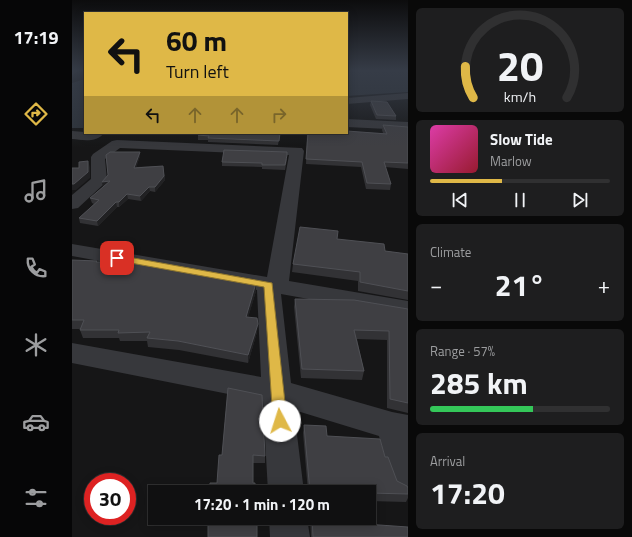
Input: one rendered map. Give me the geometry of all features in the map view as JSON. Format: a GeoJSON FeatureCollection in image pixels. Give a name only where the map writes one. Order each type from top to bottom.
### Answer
{"type":"FeatureCollection","features":[{"type":"Feature","properties":{"kind":"street"},"geometry":{"type":"LineString","coordinates":[[348,101],[407,96]]}},
{"type":"Feature","properties":{"kind":"street"},"geometry":{"type":"LineString","coordinates":[[348,123],[408,126]]}},
{"type":"Feature","properties":{"kind":"street"},"geometry":{"type":"LineString","coordinates":[[72,135],[91,136],[95,134]]}},
{"type":"Feature","properties":{"kind":"street"},"geometry":{"type":"LineString","coordinates":[[142,145],[153,134]]}},
{"type":"Feature","properties":{"kind":"street"},"geometry":{"type":"LineString","coordinates":[[72,204],[99,180],[98,157],[117,144],[297,145],[272,286],[285,485]]}},
{"type":"Feature","properties":{"kind":"street"},"geometry":{"type":"LineString","coordinates":[[72,250],[408,309]]}},
{"type":"Feature","properties":{"kind":"street"},"geometry":{"type":"LineString","coordinates":[[72,353],[278,392],[400,427],[408,476]]}},
{"type":"Feature","properties":{"kind":"street"},"geometry":{"type":"LineString","coordinates":[[289,525],[290,537]]}},
{"type":"Feature","properties":{"kind":"shaded area"},"geometry":{"type":"Polygon","coordinates":[[[72,96],[84,96],[84,128],[72,128],[72,96]]]}},
{"type":"Feature","properties":{"kind":"building"},"geometry":{"type":"Polygon","coordinates":[[[371,101],[387,102],[396,116],[377,115],[371,101]]]}},
{"type":"Feature","properties":{"kind":"building"},"geometry":{"type":"Polygon","coordinates":[[[383,125],[408,127],[408,163],[384,162],[391,184],[367,183],[362,162],[306,159],[308,134],[348,134],[348,131],[387,134],[383,125]]]}},
{"type":"Feature","properties":{"kind":"building"},"geometry":{"type":"Polygon","coordinates":[[[280,134],[279,141],[208,138],[209,136],[198,135],[280,134]]]}},
{"type":"Feature","properties":{"kind":"building"},"geometry":{"type":"Polygon","coordinates":[[[224,150],[287,152],[287,155],[285,165],[222,162],[224,150]]]}},
{"type":"Feature","properties":{"kind":"building"},"geometry":{"type":"Polygon","coordinates":[[[110,152],[140,152],[134,168],[163,166],[164,176],[155,187],[149,187],[140,196],[127,194],[119,202],[116,202],[97,221],[79,218],[99,200],[90,198],[110,181],[102,182],[108,175],[106,155],[110,152]]]}},
{"type":"Feature","properties":{"kind":"building"},"geometry":{"type":"Polygon","coordinates":[[[88,161],[88,172],[72,184],[72,168],[79,168],[79,162],[88,161]]]}},
{"type":"Feature","properties":{"kind":"building"},"geometry":{"type":"Polygon","coordinates":[[[300,227],[338,231],[337,239],[384,244],[385,251],[408,254],[408,291],[360,282],[360,272],[293,264],[300,227]]]}},
{"type":"Feature","properties":{"kind":"building"},"geometry":{"type":"Polygon","coordinates":[[[72,260],[149,264],[256,283],[246,317],[257,318],[258,324],[248,355],[178,341],[147,338],[150,332],[118,333],[119,330],[80,330],[84,320],[72,320],[72,260]]]}},
{"type":"Feature","properties":{"kind":"building"},"geometry":{"type":"Polygon","coordinates":[[[295,299],[354,300],[408,309],[408,403],[390,399],[389,331],[354,330],[364,371],[302,369],[295,299]]]}},
{"type":"Feature","properties":{"kind":"building"},"geometry":{"type":"Polygon","coordinates":[[[228,388],[262,395],[265,456],[253,455],[253,483],[255,483],[255,485],[210,485],[210,483],[217,483],[219,455],[222,455],[228,388]]]}},
{"type":"Feature","properties":{"kind":"building"},"geometry":{"type":"Polygon","coordinates":[[[304,425],[326,426],[327,436],[380,439],[385,457],[388,457],[397,481],[407,486],[408,494],[376,493],[376,485],[309,485],[304,425]]]}},
{"type":"Feature","properties":{"kind":"building"},"geometry":{"type":"Polygon","coordinates":[[[208,525],[257,525],[257,537],[208,537],[208,525]]]}},
{"type":"Feature","properties":{"kind":"building"},"geometry":{"type":"Polygon","coordinates":[[[312,525],[376,525],[408,527],[408,537],[313,537],[312,525]]]}},
{"type":"Feature","properties":{"kind":"route"},"geometry":{"type":"LineString","coordinates":[[117,258],[268,285],[280,421]]}}]}
